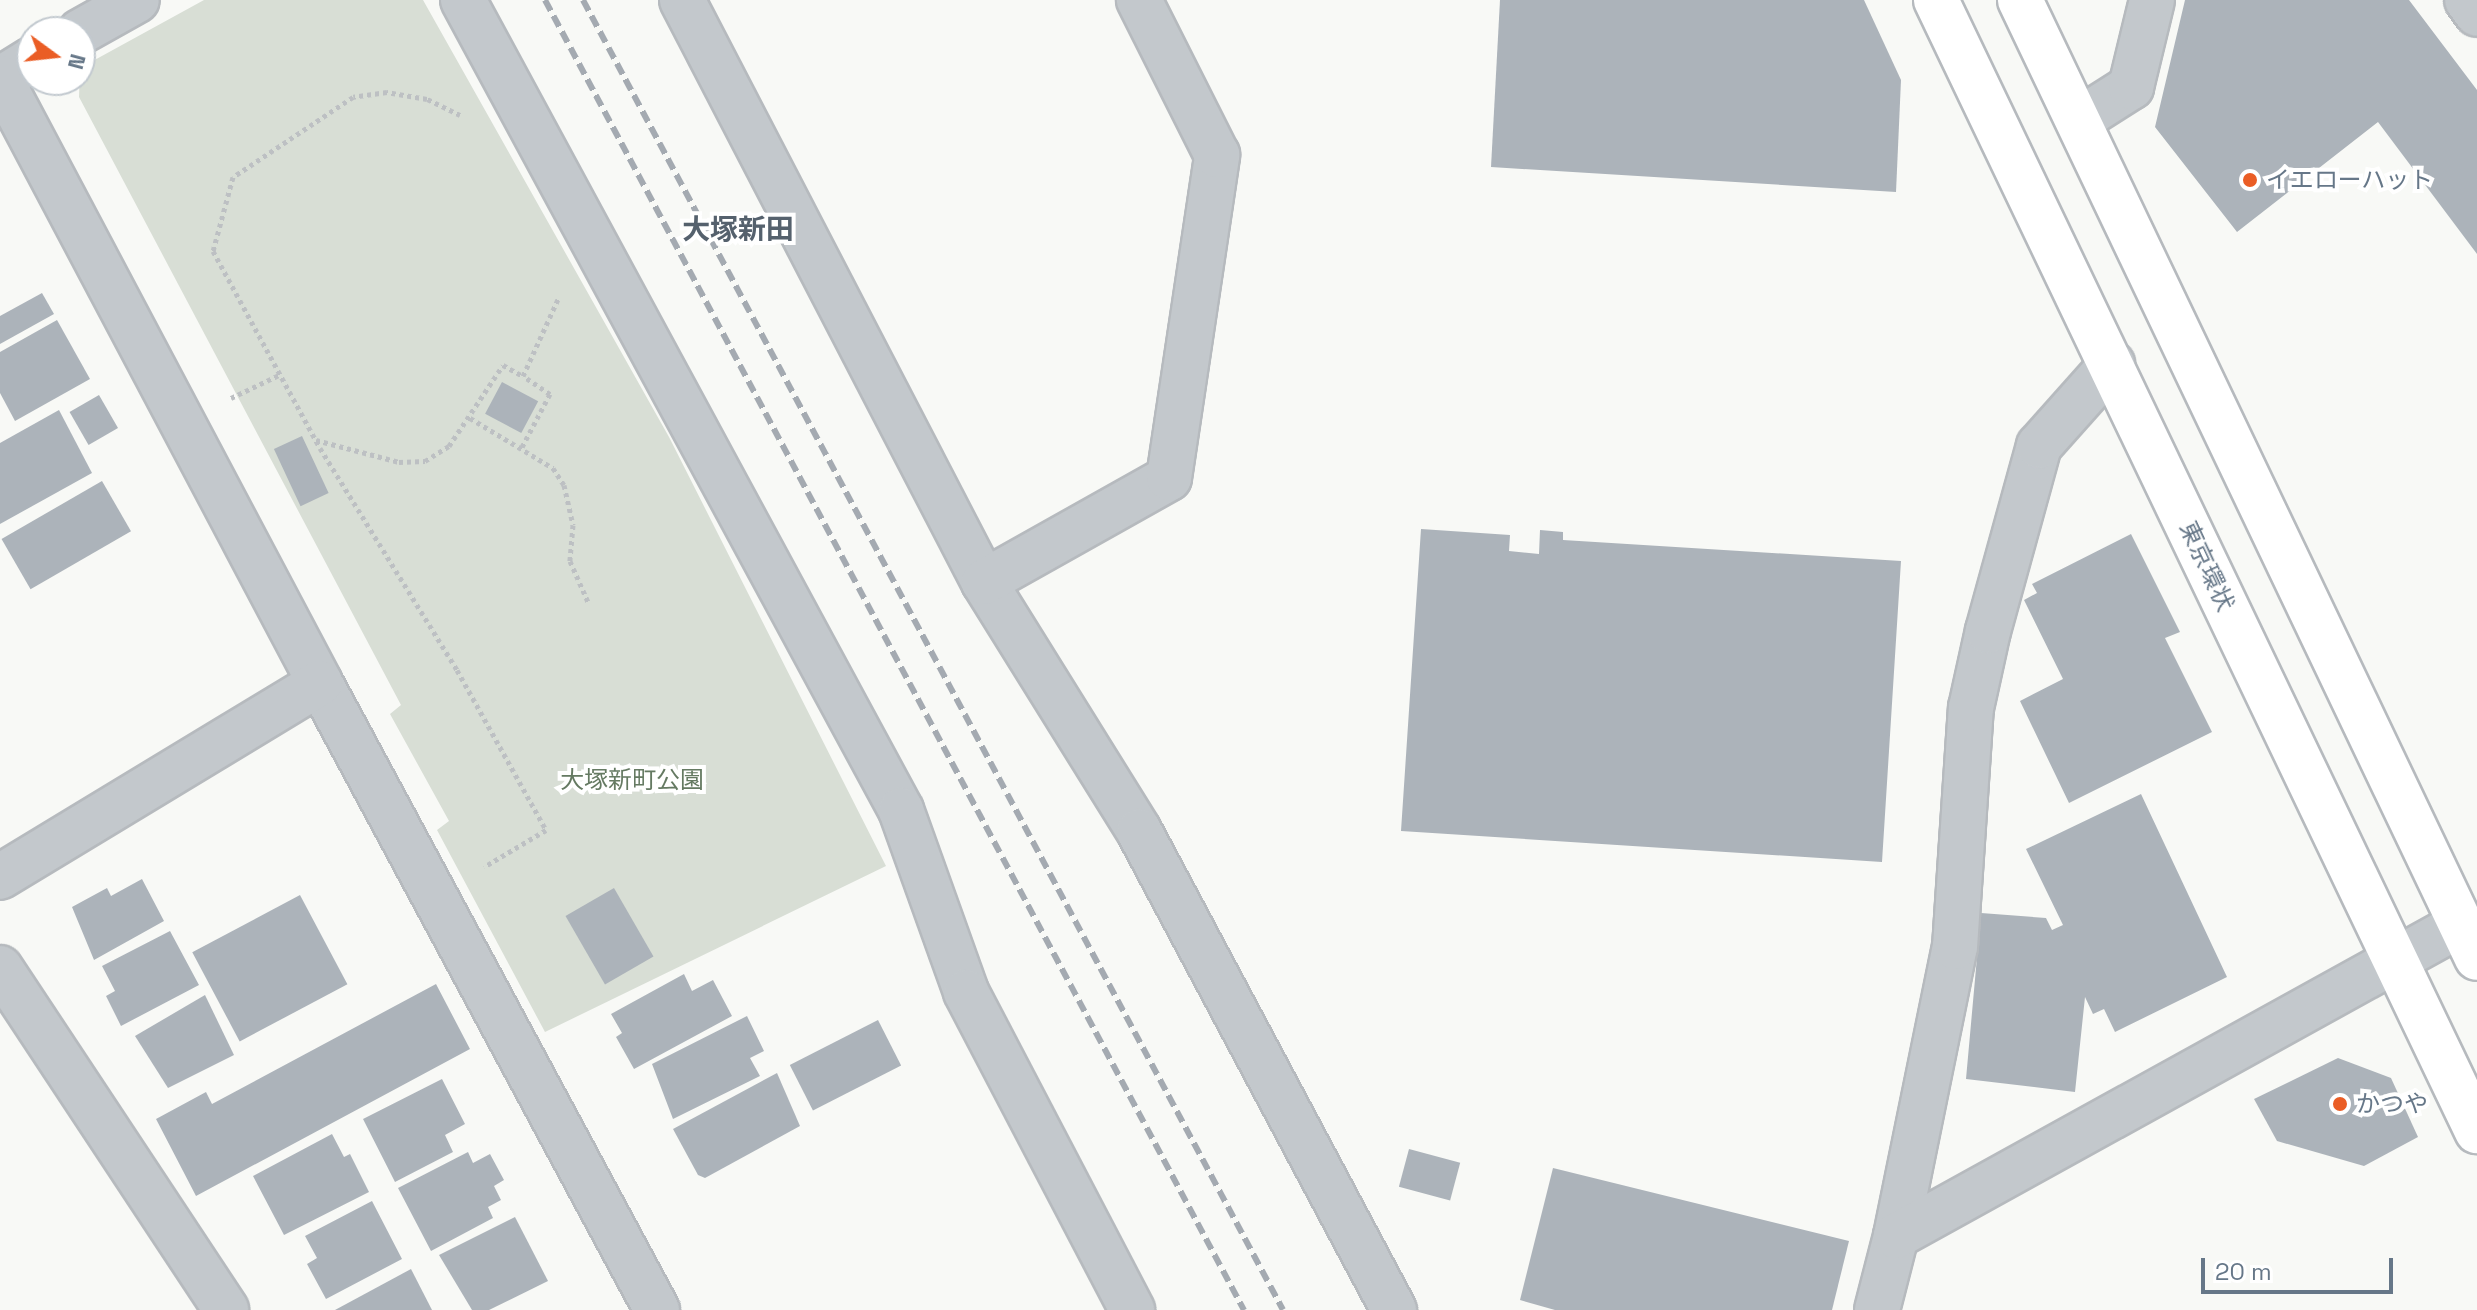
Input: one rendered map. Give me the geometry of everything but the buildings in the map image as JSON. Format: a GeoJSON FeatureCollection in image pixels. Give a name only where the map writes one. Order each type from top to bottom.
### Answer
{"type":"FeatureCollection","features":[{"type":"Feature","properties":{"kind":"highway","name":"東京環状"},"geometry":{"type":"LineString","coordinates":[[1936,0],[2477,1131]]}},
{"type":"Feature","properties":{"kind":"highway"},"geometry":{"type":"LineString","coordinates":[[2020,0],[2472,932]]}},
{"type":"Feature","properties":{"kind":"street"},"geometry":{"type":"LineString","coordinates":[[96,23],[137,0]]}},
{"type":"Feature","properties":{"kind":"street"},"geometry":{"type":"LineString","coordinates":[[463,0],[901,810],[966,992],[1132,1310]]}},
{"type":"Feature","properties":{"kind":"street"},"geometry":{"type":"LineString","coordinates":[[682,0],[984,582],[1139,831],[1394,1310]]}},
{"type":"Feature","properties":{"kind":"street"},"geometry":{"type":"LineString","coordinates":[[984,582],[1169,478],[1217,155],[1139,0]]}},
{"type":"Feature","properties":{"kind":"street"},"geometry":{"type":"LineString","coordinates":[[2079,120],[2131,87],[2152,0]]}},
{"type":"Feature","properties":{"kind":"street"},"geometry":{"type":"LineString","coordinates":[[2467,0],[2477,14]]}},
{"type":"Feature","properties":{"kind":"street"},"geometry":{"type":"LineString","coordinates":[[0,78],[657,1310]]}},
{"type":"Feature","properties":{"kind":"street"},"geometry":{"type":"LineString","coordinates":[[1877,1310],[1896,1236],[1955,947],[1971,708],[1988,631],[2039,446],[2112,364]]}},
{"type":"Feature","properties":{"kind":"street"},"geometry":{"type":"LineString","coordinates":[[0,877],[320,683]]}},
{"type":"Feature","properties":{"kind":"street"},"geometry":{"type":"LineString","coordinates":[[1896,1236],[2395,964],[2472,932]]}},
{"type":"Feature","properties":{"kind":"street"},"geometry":{"type":"LineString","coordinates":[[0,968],[226,1310]]}},
{"type":"Feature","properties":{"kind":"path"},"geometry":{"type":"LineString","coordinates":[[467,120],[427,99],[387,92],[353,97],[233,177],[213,251],[316,440],[457,670],[546,830],[475,872]]}},
{"type":"Feature","properties":{"kind":"path"},"geometry":{"type":"LineString","coordinates":[[523,376],[560,292]]}},
{"type":"Feature","properties":{"kind":"path"},"geometry":{"type":"LineString","coordinates":[[316,440],[399,462],[425,461],[449,446],[503,365],[550,394],[522,447]]}},
{"type":"Feature","properties":{"kind":"path"},"geometry":{"type":"LineString","coordinates":[[220,403],[281,374]]}},
{"type":"Feature","properties":{"kind":"path"},"geometry":{"type":"LineString","coordinates":[[470,418],[553,468],[564,485],[573,525],[570,561],[589,604]]}},
{"type":"Feature","properties":{"kind":"green space","name":"大塚新町公園"},"geometry":{"type":"Polygon","coordinates":[[[204,0],[423,0],[669,437],[886,866],[545,1032],[437,830],[449,821],[390,714],[401,705],[79,97],[96,96],[96,59],[204,0]]]}},
{"type":"Feature","properties":{"kind":"railway"},"geometry":{"type":"LineString","coordinates":[[545,0],[1244,1310]]}},
{"type":"Feature","properties":{"kind":"railway"},"geometry":{"type":"LineString","coordinates":[[583,0],[1283,1310]]}},
{"type":"Feature","properties":{"kind":"place","name":"イエローハット"},"geometry":{"type":"Point","coordinates":[2250,180]}},
{"type":"Feature","properties":{"kind":"place","name":"かつや"},"geometry":{"type":"Point","coordinates":[2340,1104]}},
{"type":"Feature","properties":{"kind":"district","name":"大塚新田"},"geometry":{"type":"Point","coordinates":[738,229]}}]}
